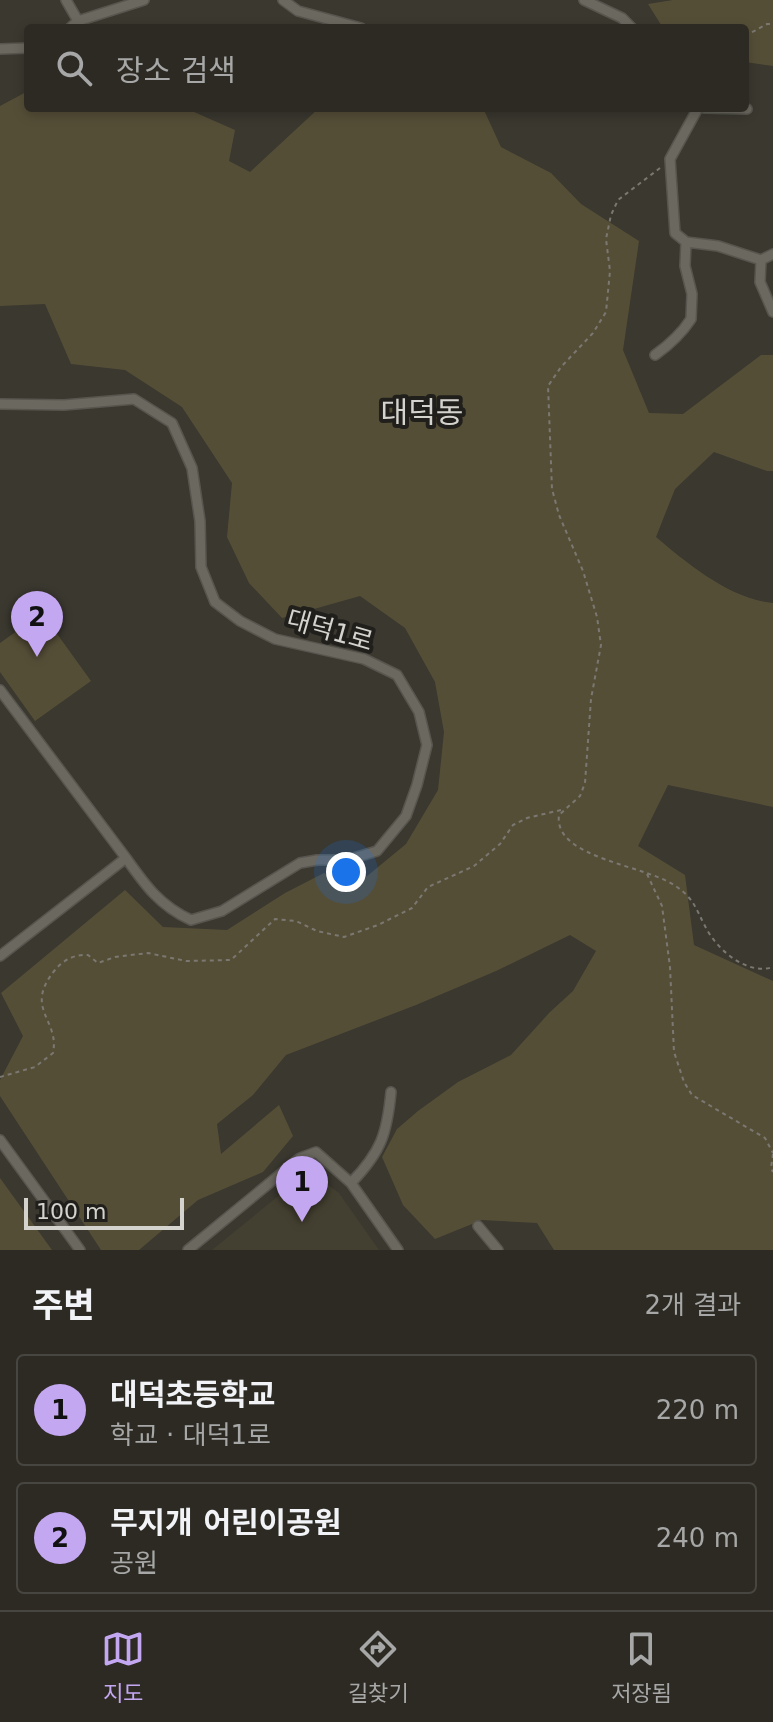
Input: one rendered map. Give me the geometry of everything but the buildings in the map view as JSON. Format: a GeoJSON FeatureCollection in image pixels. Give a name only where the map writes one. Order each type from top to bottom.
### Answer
{"type":"FeatureCollection","features":[{"type":"Feature","properties":{"kind":"street"},"geometry":{"type":"LineString","coordinates":[[66,0],[74,24]]}},
{"type":"Feature","properties":{"kind":"street"},"geometry":{"type":"LineString","coordinates":[[77,24],[144,0]]}},
{"type":"Feature","properties":{"kind":"street"},"geometry":{"type":"LineString","coordinates":[[283,0],[298,11],[346,24]]}},
{"type":"Feature","properties":{"kind":"street"},"geometry":{"type":"LineString","coordinates":[[584,0],[628,24]]}},
{"type":"Feature","properties":{"kind":"street"},"geometry":{"type":"LineString","coordinates":[[0,49],[24,48]]}},
{"type":"Feature","properties":{"kind":"street"},"geometry":{"type":"LineString","coordinates":[[699,112],[670,159],[675,233],[686,242],[718,246],[761,260],[773,254]]}},
{"type":"Feature","properties":{"kind":"street"},"geometry":{"type":"LineString","coordinates":[[655,355],[672,342],[691,319],[692,294],[685,266],[686,242]]}},
{"type":"Feature","properties":{"kind":"street"},"geometry":{"type":"LineString","coordinates":[[761,260],[760,282],[772,306]]}},
{"type":"Feature","properties":{"kind":"street","name":"대덕1로"},"geometry":{"type":"LineString","coordinates":[[0,404],[64,405],[134,399],[172,423],[192,468],[200,521],[201,567],[215,602],[240,621],[275,639],[364,659],[397,675],[419,712],[427,745],[417,785],[406,816],[377,851],[347,860],[300,863],[222,911],[191,920],[172,912],[148,890],[126,858]]}},
{"type":"Feature","properties":{"kind":"street"},"geometry":{"type":"LineString","coordinates":[[0,690],[126,858],[0,956]]}},
{"type":"Feature","properties":{"kind":"street"},"geometry":{"type":"LineString","coordinates":[[351,1183],[370,1163],[388,1127],[391,1092]]}},
{"type":"Feature","properties":{"kind":"street"},"geometry":{"type":"LineString","coordinates":[[0,1140],[80,1250]]}},
{"type":"Feature","properties":{"kind":"street"},"geometry":{"type":"LineString","coordinates":[[188,1250],[300,1158],[316,1152],[351,1183],[398,1250]]}},
{"type":"Feature","properties":{"kind":"street"},"geometry":{"type":"LineString","coordinates":[[478,1226],[498,1250]]}},
{"type":"Feature","properties":{"kind":"path"},"geometry":{"type":"LineString","coordinates":[[749,34],[773,24]]}},
{"type":"Feature","properties":{"kind":"path"},"geometry":{"type":"LineString","coordinates":[[670,159],[618,200],[606,239],[610,271],[606,312],[593,333],[548,386],[552,489],[559,515],[583,571],[597,617],[601,645],[591,699],[585,783],[580,796],[559,815],[559,830],[566,840],[586,852],[676,885],[698,907],[705,928],[738,963],[763,970],[773,967]]}},
{"type":"Feature","properties":{"kind":"path"},"geometry":{"type":"LineString","coordinates":[[0,1077],[35,1067],[53,1053],[55,1044],[41,994],[52,973],[71,957],[88,955],[98,963],[138,954],[186,961],[231,960],[275,919],[284,918],[317,931],[344,937],[412,908],[428,887],[474,866],[491,853],[513,825],[527,818],[562,810]]}},
{"type":"Feature","properties":{"kind":"path"},"geometry":{"type":"LineString","coordinates":[[647,873],[662,906],[670,967],[674,1052],[684,1082],[692,1095],[765,1138],[773,1153],[773,1172]]}},
{"type":"Feature","properties":{"kind":"shaded area"},"geometry":{"type":"Polygon","coordinates":[[[673,0],[773,0],[773,66],[749,63],[749,24],[660,24],[648,4],[673,0]]]}},
{"type":"Feature","properties":{"kind":"shaded area"},"geometry":{"type":"Polygon","coordinates":[[[24,93],[24,112],[194,112],[235,130],[229,161],[250,172],[315,112],[485,112],[501,147],[551,173],[581,204],[639,241],[623,350],[649,413],[683,414],[761,355],[773,355],[773,471],[714,452],[675,489],[656,537],[696,569],[726,587],[741,595],[773,603],[773,807],[668,785],[638,846],[685,875],[694,945],[773,981],[773,1250],[554,1250],[537,1223],[482,1220],[435,1239],[403,1205],[382,1157],[397,1129],[458,1082],[511,1055],[573,991],[596,951],[570,935],[416,1005],[286,1055],[253,1095],[217,1124],[221,1154],[279,1105],[293,1136],[263,1172],[198,1200],[139,1250],[101,1250],[0,1096],[0,1080],[23,1036],[1,993],[125,890],[163,927],[227,930],[285,893],[324,873],[355,886],[406,844],[438,790],[444,732],[435,682],[405,628],[360,596],[282,618],[249,583],[227,537],[232,483],[182,407],[125,370],[71,364],[45,304],[0,306],[0,106],[24,93]]]}},
{"type":"Feature","properties":{"kind":"shaded area"},"geometry":{"type":"Polygon","coordinates":[[[42,613],[91,681],[35,721],[0,672],[0,643],[42,613]]]}},
{"type":"Feature","properties":{"kind":"shaded area"},"geometry":{"type":"Polygon","coordinates":[[[309,1171],[339,1193],[379,1250],[212,1250],[309,1171]]]}},
{"type":"Feature","properties":{"kind":"shaded area"},"geometry":{"type":"Polygon","coordinates":[[[0,1178],[52,1250],[0,1250],[0,1178]]]}},
{"type":"Feature","properties":{"kind":"place","name":"무지개 어린이공원"},"geometry":{"type":"Point","coordinates":[37,657]}},
{"type":"Feature","properties":{"kind":"place","name":"대덕초등학교"},"geometry":{"type":"Point","coordinates":[302,1222]}},
{"type":"Feature","properties":{"kind":"district","name":"대덕동"},"geometry":{"type":"Point","coordinates":[422,412]}}]}
